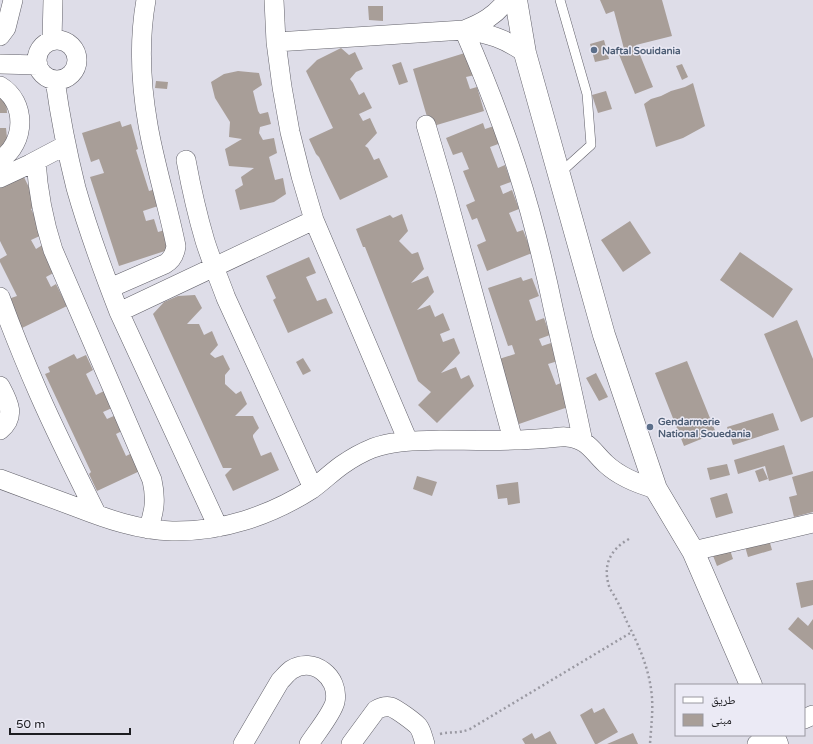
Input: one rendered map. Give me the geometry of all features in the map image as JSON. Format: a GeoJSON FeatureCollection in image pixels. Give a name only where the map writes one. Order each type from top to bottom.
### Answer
{"type":"FeatureCollection","features":[{"type":"Feature","properties":{"kind":"main road"},"geometry":{"type":"LineString","coordinates":[[516,0],[525,53],[604,335],[656,489],[693,551],[751,684]]}},
{"type":"Feature","properties":{"kind":"street"},"geometry":{"type":"LineString","coordinates":[[0,36],[6,28],[13,0]]}},
{"type":"Feature","properties":{"kind":"street"},"geometry":{"type":"LineString","coordinates":[[52,40],[53,0]]}},
{"type":"Feature","properties":{"kind":"street"},"geometry":{"type":"LineString","coordinates":[[110,288],[166,264],[173,257],[176,246],[151,138],[144,96],[142,47],[146,0]]}},
{"type":"Feature","properties":{"kind":"street"},"geometry":{"type":"LineString","coordinates":[[274,0],[276,42],[290,132],[314,220],[408,441]]}},
{"type":"Feature","properties":{"kind":"street"},"geometry":{"type":"LineString","coordinates":[[464,30],[476,26],[488,19],[508,0]]}},
{"type":"Feature","properties":{"kind":"street"},"geometry":{"type":"LineString","coordinates":[[276,42],[464,30],[496,37],[515,46],[525,53]]}},
{"type":"Feature","properties":{"kind":"street"},"geometry":{"type":"LineString","coordinates":[[464,30],[501,120],[530,212],[542,258],[583,442]]}},
{"type":"Feature","properties":{"kind":"street"},"geometry":{"type":"LineString","coordinates":[[52,40],[67,42],[73,47],[77,54],[75,70],[70,76],[62,80],[55,80],[47,77],[41,72],[38,65],[37,57],[40,50],[45,44],[52,40]]}},
{"type":"Feature","properties":{"kind":"street"},"geometry":{"type":"LineString","coordinates":[[0,64],[38,65]]}},
{"type":"Feature","properties":{"kind":"street"},"geometry":{"type":"LineString","coordinates":[[55,80],[66,145],[76,188],[89,230],[110,288],[119,312],[218,527]]}},
{"type":"Feature","properties":{"kind":"street"},"geometry":{"type":"LineString","coordinates":[[0,86],[13,99],[17,107],[20,122],[20,130],[14,146],[0,160]]}},
{"type":"Feature","properties":{"kind":"street"},"geometry":{"type":"LineString","coordinates":[[426,125],[513,440]]}},
{"type":"Feature","properties":{"kind":"street"},"geometry":{"type":"LineString","coordinates":[[0,178],[66,145]]}},
{"type":"Feature","properties":{"kind":"street"},"geometry":{"type":"LineString","coordinates":[[186,160],[198,214],[214,267],[226,298],[313,488]]}},
{"type":"Feature","properties":{"kind":"street"},"geometry":{"type":"LineString","coordinates":[[36,161],[43,215],[53,250],[152,480],[154,490],[154,510],[148,529]]}},
{"type":"Feature","properties":{"kind":"street"},"geometry":{"type":"LineString","coordinates":[[119,312],[314,220]]}},
{"type":"Feature","properties":{"kind":"street"},"geometry":{"type":"LineString","coordinates":[[0,297],[13,333],[39,394],[97,515]]}},
{"type":"Feature","properties":{"kind":"street"},"geometry":{"type":"LineString","coordinates":[[0,386],[8,400],[10,408],[6,423],[0,430]]}},
{"type":"Feature","properties":{"kind":"street"},"geometry":{"type":"LineString","coordinates":[[0,479],[114,521],[148,529],[195,530],[239,522],[280,506],[313,488],[342,464],[357,455],[384,444],[408,441],[513,440],[565,436],[575,438],[590,446],[606,464],[617,472],[642,485],[656,489]]}},
{"type":"Feature","properties":{"kind":"street"},"geometry":{"type":"LineString","coordinates":[[693,551],[813,523]]}},
{"type":"Feature","properties":{"kind":"street"},"geometry":{"type":"LineString","coordinates":[[242,744],[285,675],[292,669],[309,666],[321,670],[330,678],[334,686],[335,694],[331,711],[308,744]]}},
{"type":"Feature","properties":{"kind":"street"},"geometry":{"type":"LineString","coordinates":[[351,744],[376,710],[380,707],[391,707],[410,719],[418,726],[425,744]]}},
{"type":"Feature","properties":{"kind":"street"},"geometry":{"type":"LineString","coordinates":[[757,744],[770,736]]}},
{"type":"Feature","properties":{"kind":"lane"},"geometry":{"type":"LineString","coordinates":[[558,174],[591,145],[587,94],[560,0]]}},
{"type":"Feature","properties":{"kind":"path"},"geometry":{"type":"LineString","coordinates":[[629,539],[617,547],[612,553],[607,567],[607,574],[610,589],[632,632],[645,663],[650,680],[653,714],[650,744]]}},
{"type":"Feature","properties":{"kind":"path"},"geometry":{"type":"LineString","coordinates":[[425,744],[429,739],[441,733],[464,732],[470,729],[632,632]]}},
{"type":"Feature","properties":{"kind":"building"},"geometry":{"type":"Polygon","coordinates":[[[600,0],[662,0],[672,36],[636,45],[653,87],[635,94],[618,52],[624,49],[614,11],[606,14],[600,0]]]}},
{"type":"Feature","properties":{"kind":"building"},"geometry":{"type":"Polygon","coordinates":[[[368,6],[383,6],[383,21],[369,20],[368,6]]]}},
{"type":"Feature","properties":{"kind":"building"},"geometry":{"type":"Polygon","coordinates":[[[604,40],[609,59],[595,62],[590,44],[604,40]]]}},
{"type":"Feature","properties":{"kind":"building"},"geometry":{"type":"Polygon","coordinates":[[[341,48],[349,55],[355,52],[363,69],[356,72],[350,79],[359,95],[364,92],[372,108],[359,114],[363,121],[370,118],[377,133],[365,146],[368,148],[374,160],[379,158],[388,177],[340,200],[309,139],[333,128],[306,71],[317,60],[341,48]]]}},
{"type":"Feature","properties":{"kind":"building"},"geometry":{"type":"Polygon","coordinates":[[[468,52],[475,75],[466,77],[470,89],[477,87],[484,111],[430,127],[413,69],[468,52]]]}},
{"type":"Feature","properties":{"kind":"building"},"geometry":{"type":"Polygon","coordinates":[[[401,62],[408,82],[399,85],[392,65],[401,62]]]}},
{"type":"Feature","properties":{"kind":"building"},"geometry":{"type":"Polygon","coordinates":[[[682,64],[688,77],[682,80],[676,66],[682,64]]]}},
{"type":"Feature","properties":{"kind":"building"},"geometry":{"type":"Polygon","coordinates":[[[238,71],[259,73],[262,85],[253,91],[258,111],[260,114],[268,112],[271,124],[260,127],[259,133],[263,140],[274,138],[277,153],[269,157],[275,180],[283,178],[286,194],[274,202],[240,210],[235,190],[243,185],[241,177],[254,168],[229,166],[225,149],[242,139],[229,137],[230,122],[215,98],[211,82],[224,74],[238,71]]]}},
{"type":"Feature","properties":{"kind":"building"},"geometry":{"type":"Polygon","coordinates":[[[156,81],[168,82],[167,89],[155,88],[156,81]]]}},
{"type":"Feature","properties":{"kind":"building"},"geometry":{"type":"Polygon","coordinates":[[[693,83],[705,126],[683,138],[656,147],[644,104],[651,99],[693,83]]]}},
{"type":"Feature","properties":{"kind":"building"},"geometry":{"type":"Polygon","coordinates":[[[606,91],[612,109],[598,113],[592,95],[606,91]]]}},
{"type":"Feature","properties":{"kind":"building"},"geometry":{"type":"Polygon","coordinates":[[[0,94],[6,94],[7,113],[0,113],[0,94]]]}},
{"type":"Feature","properties":{"kind":"building"},"geometry":{"type":"Polygon","coordinates":[[[120,121],[122,127],[131,124],[138,149],[136,150],[149,191],[156,189],[161,205],[143,211],[146,221],[154,219],[158,232],[165,230],[171,249],[119,266],[90,177],[104,173],[99,159],[91,162],[82,133],[120,121]]]}},
{"type":"Feature","properties":{"kind":"building"},"geometry":{"type":"Polygon","coordinates":[[[483,123],[485,129],[494,126],[501,143],[490,147],[498,168],[505,165],[511,182],[500,186],[503,194],[512,190],[519,209],[509,213],[517,232],[523,230],[532,253],[487,271],[477,245],[486,241],[477,218],[472,220],[466,205],[475,201],[463,171],[469,169],[462,152],[453,155],[446,138],[483,123]]]}},
{"type":"Feature","properties":{"kind":"building"},"geometry":{"type":"Polygon","coordinates":[[[0,128],[6,128],[8,148],[0,149],[0,128]]]}},
{"type":"Feature","properties":{"kind":"building"},"geometry":{"type":"Polygon","coordinates":[[[22,173],[38,206],[31,209],[44,234],[31,240],[36,249],[44,244],[57,271],[46,277],[51,287],[56,284],[67,306],[22,328],[8,299],[17,296],[0,262],[0,259],[7,255],[0,241],[0,185],[22,173]]]}},
{"type":"Feature","properties":{"kind":"building"},"geometry":{"type":"Polygon","coordinates":[[[402,214],[408,231],[399,241],[412,254],[418,252],[424,269],[411,283],[428,276],[434,292],[417,310],[430,305],[435,317],[443,313],[450,330],[440,334],[443,342],[454,338],[460,353],[441,373],[456,367],[461,379],[469,375],[474,386],[437,423],[418,405],[431,392],[418,381],[365,247],[363,247],[356,229],[390,215],[393,218],[402,214]]]}},
{"type":"Feature","properties":{"kind":"building"},"geometry":{"type":"Polygon","coordinates":[[[630,221],[651,253],[623,272],[601,240],[630,221]]]}},
{"type":"Feature","properties":{"kind":"building"},"geometry":{"type":"Polygon","coordinates":[[[740,252],[793,289],[773,318],[720,280],[740,252]]]}},
{"type":"Feature","properties":{"kind":"building"},"geometry":{"type":"Polygon","coordinates":[[[309,257],[316,273],[306,277],[317,301],[326,298],[333,313],[288,333],[273,300],[276,298],[266,276],[309,257]]]}},
{"type":"Feature","properties":{"kind":"building"},"geometry":{"type":"Polygon","coordinates":[[[521,277],[523,281],[532,278],[539,296],[529,300],[536,321],[544,318],[550,335],[539,339],[542,346],[551,343],[558,361],[548,364],[556,385],[563,382],[571,406],[519,424],[496,360],[515,354],[512,345],[508,346],[488,288],[521,277]]]}},
{"type":"Feature","properties":{"kind":"building"},"geometry":{"type":"Polygon","coordinates":[[[195,295],[202,308],[187,324],[199,324],[204,335],[212,331],[218,345],[210,354],[215,358],[223,355],[230,369],[225,375],[225,384],[236,394],[241,391],[247,404],[235,416],[253,416],[259,428],[253,437],[261,456],[271,452],[279,470],[233,491],[225,475],[232,468],[223,468],[153,314],[164,302],[178,296],[195,295]]]}},
{"type":"Feature","properties":{"kind":"building"},"geometry":{"type":"Polygon","coordinates":[[[797,320],[813,359],[813,417],[801,422],[764,334],[797,320]]]}},
{"type":"Feature","properties":{"kind":"building"},"geometry":{"type":"Polygon","coordinates":[[[74,354],[77,359],[86,355],[93,370],[86,374],[96,395],[104,391],[112,408],[103,412],[107,419],[116,415],[124,430],[116,434],[126,456],[134,452],[142,470],[97,491],[89,474],[91,472],[45,374],[50,372],[48,367],[74,354]]]}},
{"type":"Feature","properties":{"kind":"building"},"geometry":{"type":"Polygon","coordinates":[[[303,358],[311,371],[303,375],[296,362],[303,358]]]}},
{"type":"Feature","properties":{"kind":"building"},"geometry":{"type":"Polygon","coordinates":[[[687,361],[716,433],[684,446],[655,373],[687,361]]]}},
{"type":"Feature","properties":{"kind":"building"},"geometry":{"type":"Polygon","coordinates":[[[596,373],[608,397],[599,401],[586,378],[596,373]]]}},
{"type":"Feature","properties":{"kind":"building"},"geometry":{"type":"Polygon","coordinates":[[[773,413],[779,430],[733,445],[727,427],[773,413]]]}},
{"type":"Feature","properties":{"kind":"building"},"geometry":{"type":"Polygon","coordinates":[[[784,445],[793,474],[769,481],[765,466],[738,474],[734,460],[784,445]]]}},
{"type":"Feature","properties":{"kind":"building"},"geometry":{"type":"Polygon","coordinates":[[[727,464],[730,475],[710,480],[707,468],[727,464]]]}},
{"type":"Feature","properties":{"kind":"building"},"geometry":{"type":"Polygon","coordinates":[[[763,468],[768,479],[759,482],[755,471],[763,468]]]}},
{"type":"Feature","properties":{"kind":"building"},"geometry":{"type":"Polygon","coordinates":[[[813,471],[813,512],[794,517],[789,497],[797,495],[792,477],[813,471]]]}},
{"type":"Feature","properties":{"kind":"building"},"geometry":{"type":"Polygon","coordinates":[[[417,476],[437,482],[432,496],[413,489],[417,476]]]}},
{"type":"Feature","properties":{"kind":"building"},"geometry":{"type":"Polygon","coordinates":[[[518,482],[520,503],[508,505],[507,498],[498,499],[496,485],[518,482]]]}},
{"type":"Feature","properties":{"kind":"building"},"geometry":{"type":"Polygon","coordinates":[[[727,493],[733,513],[716,518],[710,498],[727,493]]]}},
{"type":"Feature","properties":{"kind":"building"},"geometry":{"type":"Polygon","coordinates":[[[768,536],[772,550],[748,557],[744,543],[768,536]]]}},
{"type":"Feature","properties":{"kind":"building"},"geometry":{"type":"Polygon","coordinates":[[[729,547],[733,559],[717,566],[712,553],[729,547]]]}},
{"type":"Feature","properties":{"kind":"building"},"geometry":{"type":"Polygon","coordinates":[[[813,580],[813,605],[801,608],[796,583],[813,580]]]}},
{"type":"Feature","properties":{"kind":"building"},"geometry":{"type":"Polygon","coordinates":[[[798,617],[808,626],[813,619],[813,650],[788,629],[798,617]]]}},
{"type":"Feature","properties":{"kind":"building"},"geometry":{"type":"Polygon","coordinates":[[[592,708],[594,713],[604,708],[618,732],[597,744],[595,744],[580,715],[592,708]]]}},
{"type":"Feature","properties":{"kind":"building"},"geometry":{"type":"Polygon","coordinates":[[[550,731],[557,744],[525,744],[522,739],[532,733],[535,739],[550,731]]]}},
{"type":"Feature","properties":{"kind":"building"},"geometry":{"type":"Polygon","coordinates":[[[633,733],[638,744],[607,744],[633,733]]]}},
{"type":"Feature","properties":{"kind":"place","name":"Naftal Souidania"},"geometry":{"type":"Point","coordinates":[594,50]}},
{"type":"Feature","properties":{"kind":"place","name":"Gendarmerie National Souedania"},"geometry":{"type":"Point","coordinates":[650,427]}}]}
